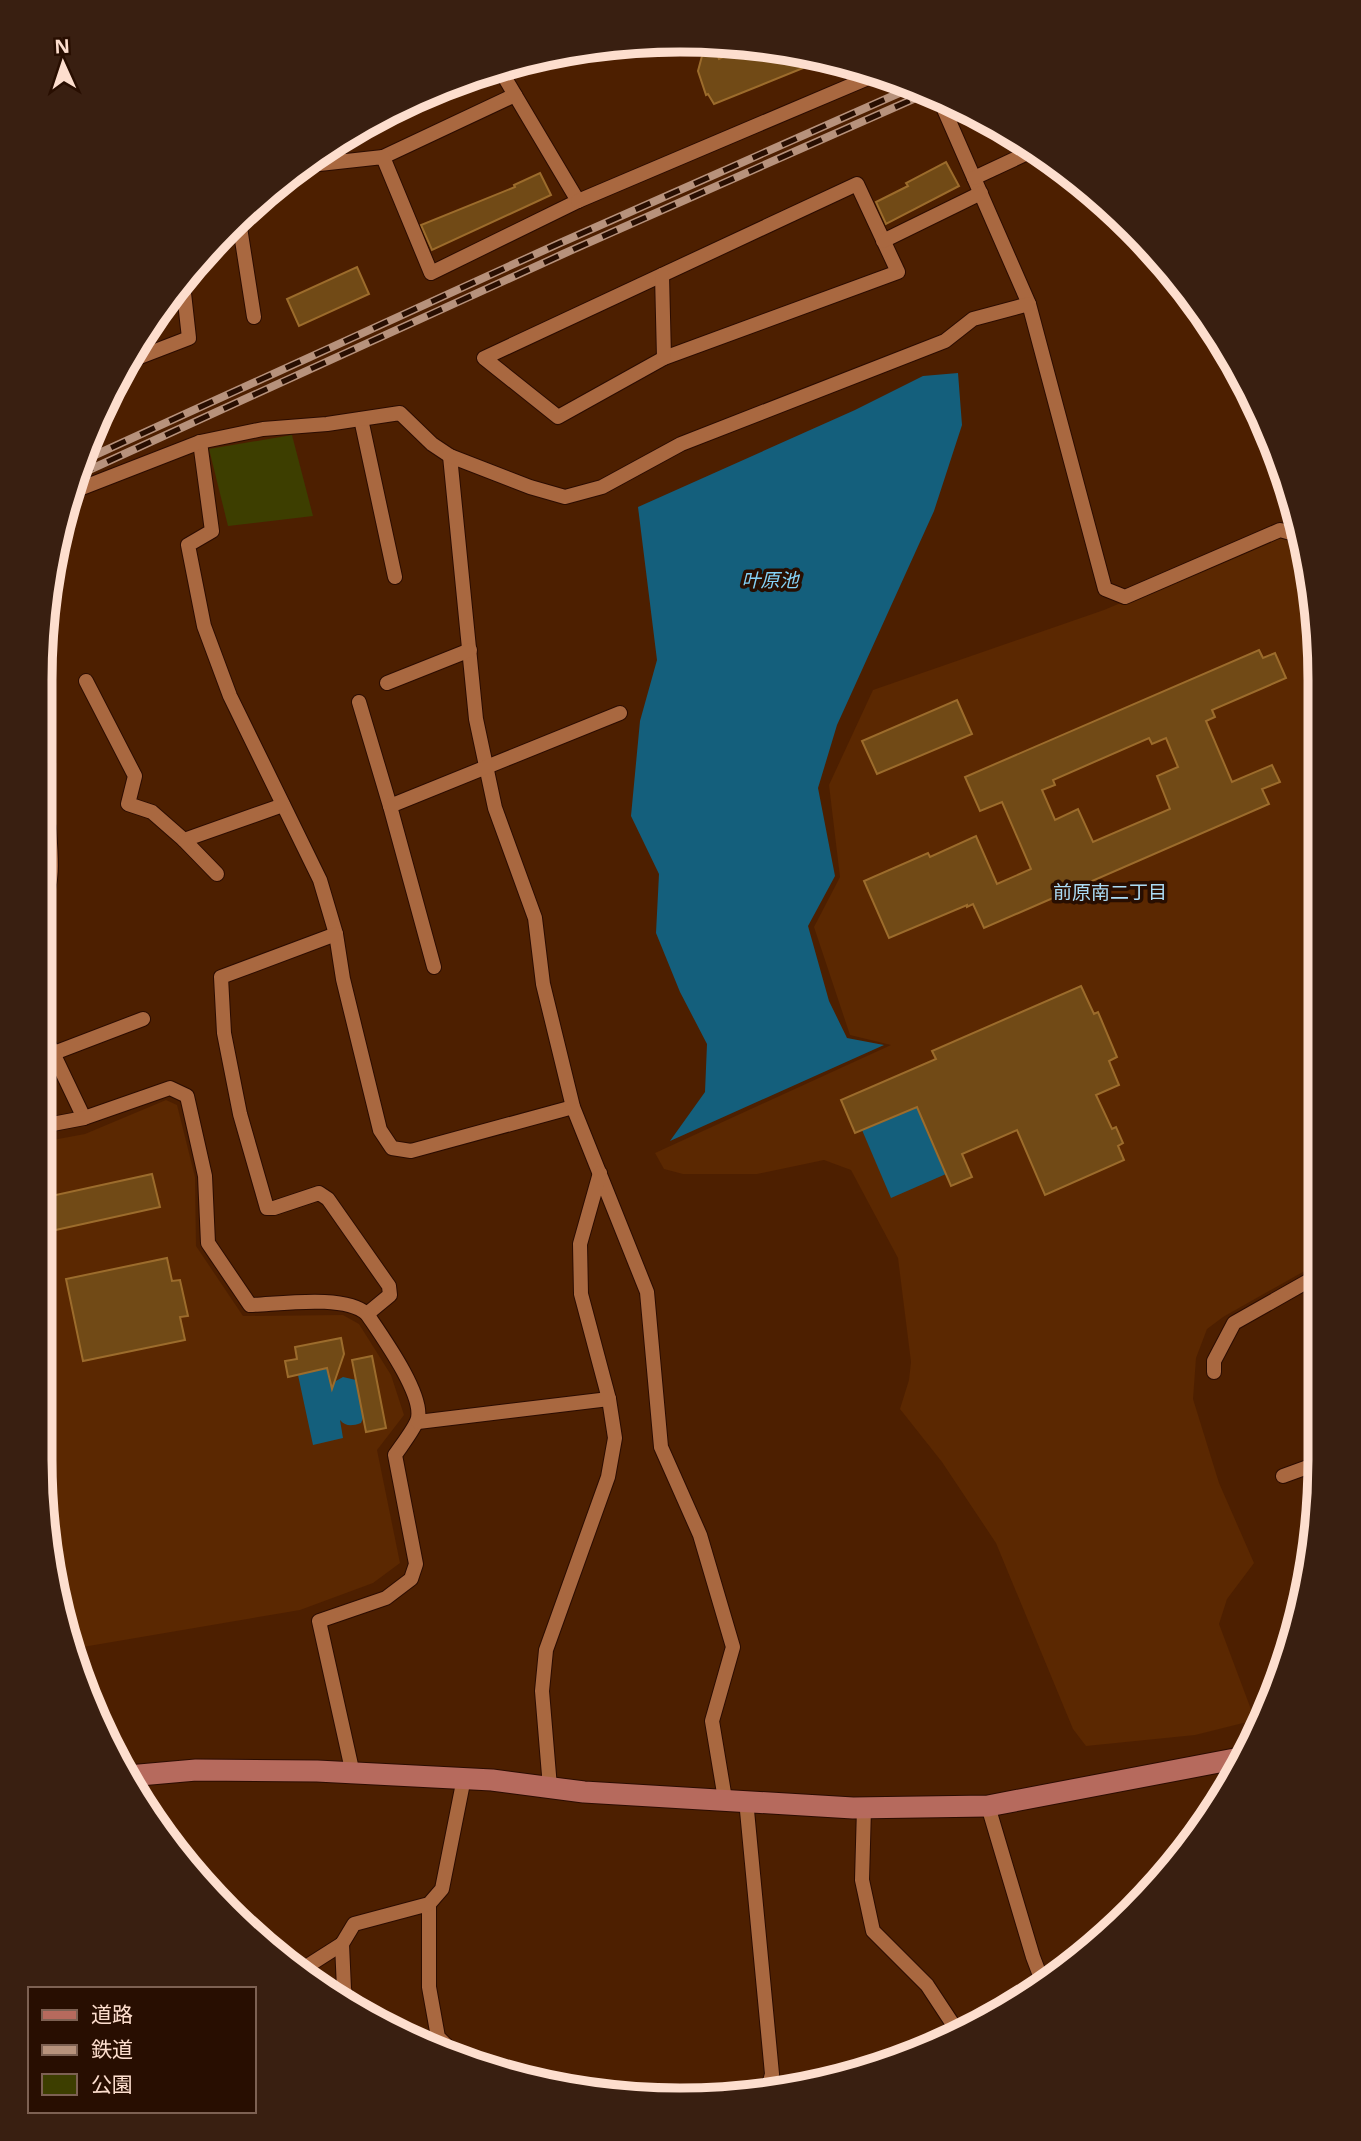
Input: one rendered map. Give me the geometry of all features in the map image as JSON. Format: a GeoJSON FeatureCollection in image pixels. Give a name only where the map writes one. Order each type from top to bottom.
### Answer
{"type":"FeatureCollection","features":[{"type":"Feature","properties":{"kind":"street"},"geometry":{"type":"LineString","coordinates":[[505,78],[578,201]]}},
{"type":"Feature","properties":{"kind":"street"},"geometry":{"type":"LineString","coordinates":[[383,157],[431,273],[578,201],[863,80]]}},
{"type":"Feature","properties":{"kind":"street"},"geometry":{"type":"LineString","coordinates":[[324,163],[383,157],[515,95]]}},
{"type":"Feature","properties":{"kind":"street"},"geometry":{"type":"LineString","coordinates":[[945,111],[1029,304],[1105,589],[1125,597],[1280,530],[1290,532]]}},
{"type":"Feature","properties":{"kind":"street"},"geometry":{"type":"LineString","coordinates":[[974,178],[1024,155]]}},
{"type":"Feature","properties":{"kind":"street"},"geometry":{"type":"LineString","coordinates":[[858,184],[883,241],[898,272],[664,358],[558,417],[484,358],[858,184]]}},
{"type":"Feature","properties":{"kind":"street"},"geometry":{"type":"LineString","coordinates":[[883,241],[981,193]]}},
{"type":"Feature","properties":{"kind":"street"},"geometry":{"type":"LineString","coordinates":[[241,232],[254,317]]}},
{"type":"Feature","properties":{"kind":"street"},"geometry":{"type":"LineString","coordinates":[[662,275],[664,358]]}},
{"type":"Feature","properties":{"kind":"street"},"geometry":{"type":"LineString","coordinates":[[143,356],[189,338],[184,295]]}},
{"type":"Feature","properties":{"kind":"street"},"geometry":{"type":"LineString","coordinates":[[83,487],[200,442],[263,429],[400,413],[432,444],[450,456],[565,498],[602,487],[681,444],[945,341],[973,319],[1029,304]]}},
{"type":"Feature","properties":{"kind":"street"},"geometry":{"type":"LineString","coordinates":[[361,419],[395,577]]}},
{"type":"Feature","properties":{"kind":"street"},"geometry":{"type":"LineString","coordinates":[[200,442],[212,531],[188,545],[204,626],[230,696],[320,880],[336,934],[343,979],[380,1130],[392,1148],[411,1151],[573,1107]]}},
{"type":"Feature","properties":{"kind":"street"},"geometry":{"type":"LineString","coordinates":[[450,456],[476,719],[495,808],[535,918],[543,984],[573,1107],[647,1292],[661,1447],[700,1535],[733,1647],[712,1721],[736,1800],[772,2074],[770,2082]]}},
{"type":"Feature","properties":{"kind":"street"},"geometry":{"type":"LineString","coordinates":[[387,683],[470,650]]}},
{"type":"Feature","properties":{"kind":"street"},"geometry":{"type":"LineString","coordinates":[[86,681],[135,776],[128,804],[152,812],[217,874]]}},
{"type":"Feature","properties":{"kind":"street"},"geometry":{"type":"LineString","coordinates":[[359,702],[434,967]]}},
{"type":"Feature","properties":{"kind":"street"},"geometry":{"type":"LineString","coordinates":[[390,806],[620,713]]}},
{"type":"Feature","properties":{"kind":"street"},"geometry":{"type":"LineString","coordinates":[[184,841],[283,805]]}},
{"type":"Feature","properties":{"kind":"street"},"geometry":{"type":"LineString","coordinates":[[336,934],[221,978],[224,1033],[240,1114],[267,1208],[274,1209],[319,1193],[328,1199],[389,1286],[390,1296],[367,1314]]}},
{"type":"Feature","properties":{"kind":"street"},"geometry":{"type":"LineString","coordinates":[[54,1053],[143,1018]]}},
{"type":"Feature","properties":{"kind":"street"},"geometry":{"type":"LineString","coordinates":[[52,1049],[85,1118]]}},
{"type":"Feature","properties":{"kind":"street"},"geometry":{"type":"LineString","coordinates":[[52,1124],[85,1118],[170,1088],[187,1096],[205,1176],[208,1243],[250,1305],[307,1302],[360,1308],[367,1314],[404,1369],[419,1413],[418,1422],[395,1455],[416,1564],[411,1579],[386,1598],[319,1621],[353,1773]]}},
{"type":"Feature","properties":{"kind":"street"},"geometry":{"type":"LineString","coordinates":[[550,1787],[542,1691],[546,1650],[608,1477],[615,1438],[581,1293],[580,1244],[600,1173]]}},
{"type":"Feature","properties":{"kind":"street"},"geometry":{"type":"LineString","coordinates":[[1214,1372],[1214,1362],[1234,1324],[1308,1286]]}},
{"type":"Feature","properties":{"kind":"street"},"geometry":{"type":"LineString","coordinates":[[418,1422],[608,1399]]}},
{"type":"Feature","properties":{"kind":"street"},"geometry":{"type":"LineString","coordinates":[[1283,1476],[1308,1467]]}},
{"type":"Feature","properties":{"kind":"street"},"geometry":{"type":"LineString","coordinates":[[138,1775],[196,1770],[317,1771],[464,1778],[584,1792],[864,1808],[988,1806],[1232,1760]]}},
{"type":"Feature","properties":{"kind":"street"},"geometry":{"type":"LineString","coordinates":[[308,1966],[342,1944],[354,1924],[429,1904],[442,1889],[464,1778]]}},
{"type":"Feature","properties":{"kind":"street"},"geometry":{"type":"LineString","coordinates":[[988,1806],[1040,1975]]}},
{"type":"Feature","properties":{"kind":"street"},"geometry":{"type":"LineString","coordinates":[[864,1808],[862,1880],[873,1931],[927,1986],[954,2026]]}},
{"type":"Feature","properties":{"kind":"street"},"geometry":{"type":"LineString","coordinates":[[429,1904],[429,1987],[438,2037],[443,2042]]}},
{"type":"Feature","properties":{"kind":"street"},"geometry":{"type":"LineString","coordinates":[[342,1944],[345,1991]]}},
{"type":"Feature","properties":{"kind":"shaded area"},"geometry":{"type":"Polygon","coordinates":[[[1280,536],[1292,542],[1303,599],[1308,680],[1308,1269],[1223,1317],[1207,1329],[1196,1358],[1193,1399],[1219,1483],[1254,1563],[1227,1599],[1219,1624],[1254,1717],[1252,1721],[1195,1735],[1086,1746],[1073,1729],[996,1543],[942,1462],[900,1409],[909,1380],[911,1362],[898,1258],[851,1170],[824,1160],[757,1174],[683,1174],[664,1169],[655,1153],[891,1045],[850,1035],[814,927],[840,877],[829,785],[873,690],[1104,610],[1280,536]]]}},
{"type":"Feature","properties":{"kind":"shaded area"},"geometry":{"type":"Polygon","coordinates":[[[166,1100],[177,1105],[195,1177],[196,1246],[243,1316],[343,1315],[359,1324],[391,1375],[404,1415],[377,1450],[400,1563],[373,1583],[300,1610],[81,1647],[65,1583],[54,1502],[52,1140],[85,1134],[166,1100]]]}},
{"type":"Feature","properties":{"kind":"green space"},"geometry":{"type":"Polygon","coordinates":[[[292,435],[313,516],[228,526],[209,449],[292,435]]]}},
{"type":"Feature","properties":{"kind":"water","name":"叶原池"},"geometry":{"type":"Polygon","coordinates":[[[958,373],[962,425],[934,511],[837,725],[818,788],[835,876],[808,926],[829,1001],[847,1038],[884,1045],[670,1141],[705,1092],[707,1044],[680,992],[656,933],[659,874],[631,816],[640,721],[657,660],[638,507],[855,410],[923,376],[958,373]]]}},
{"type":"Feature","properties":{"kind":"water"},"geometry":{"type":"Polygon","coordinates":[[[917,1107],[946,1174],[891,1198],[862,1130],[917,1107]]]}},
{"type":"Feature","properties":{"kind":"water"},"geometry":{"type":"Polygon","coordinates":[[[327,1368],[332,1388],[334,1382],[343,1377],[356,1380],[363,1418],[361,1423],[352,1425],[340,1420],[343,1438],[313,1445],[298,1375],[327,1368]]]}},
{"type":"Feature","properties":{"kind":"building"},"geometry":{"type":"Polygon","coordinates":[[[700,53],[717,54],[719,59],[729,55],[808,66],[714,104],[708,94],[706,95],[698,71],[700,53]]]}},
{"type":"Feature","properties":{"kind":"building"},"geometry":{"type":"Polygon","coordinates":[[[946,162],[959,186],[886,224],[876,202],[946,162]]]}},
{"type":"Feature","properties":{"kind":"building"},"geometry":{"type":"Polygon","coordinates":[[[540,173],[551,195],[432,250],[421,225],[515,187],[514,185],[540,173]]]}},
{"type":"Feature","properties":{"kind":"building"},"geometry":{"type":"Polygon","coordinates":[[[357,267],[369,294],[299,326],[287,299],[357,267]]]}},
{"type":"Feature","properties":{"kind":"building"},"geometry":{"type":"Polygon","coordinates":[[[1259,650],[1263,658],[1275,653],[1286,678],[1212,710],[1215,717],[1206,721],[1232,782],[1272,765],[1280,782],[1262,789],[1269,804],[984,928],[973,904],[889,938],[864,881],[928,853],[930,857],[976,836],[997,884],[1031,869],[1002,802],[980,811],[965,777],[1259,650]],[[1149,738],[1053,780],[1055,785],[1042,790],[1055,820],[1078,809],[1093,842],[1170,809],[1157,776],[1178,767],[1166,738],[1152,744],[1149,738]]]}},
{"type":"Feature","properties":{"kind":"building"},"geometry":{"type":"Polygon","coordinates":[[[957,700],[972,734],[877,774],[862,741],[957,700]]]}},
{"type":"Feature","properties":{"kind":"building"},"geometry":{"type":"Polygon","coordinates":[[[1081,986],[1094,1014],[1098,1012],[1117,1057],[1109,1061],[1119,1085],[1096,1095],[1112,1129],[1116,1127],[1123,1143],[1118,1146],[1124,1160],[1045,1195],[1017,1130],[962,1154],[972,1177],[951,1186],[917,1107],[855,1133],[841,1100],[936,1059],[932,1051],[1081,986]]]}},
{"type":"Feature","properties":{"kind":"building"},"geometry":{"type":"Polygon","coordinates":[[[152,1174],[160,1207],[52,1231],[52,1196],[152,1174]]]}},
{"type":"Feature","properties":{"kind":"building"},"geometry":{"type":"Polygon","coordinates":[[[167,1258],[172,1281],[180,1280],[188,1316],[180,1317],[185,1340],[83,1361],[66,1279],[167,1258]]]}},
{"type":"Feature","properties":{"kind":"building"},"geometry":{"type":"Polygon","coordinates":[[[341,1338],[344,1354],[332,1389],[327,1368],[288,1377],[285,1361],[297,1359],[295,1347],[341,1338]]]}},
{"type":"Feature","properties":{"kind":"building"},"geometry":{"type":"Polygon","coordinates":[[[372,1356],[386,1428],[366,1432],[352,1360],[372,1356]]]}},
{"type":"Feature","properties":{"kind":"railway"},"geometry":{"type":"LineString","coordinates":[[95,455],[560,243],[900,93]]}},
{"type":"Feature","properties":{"kind":"railway"},"geometry":{"type":"LineString","coordinates":[[89,470],[563,254],[916,98]]}},
{"type":"Feature","properties":{"kind":"district","name":"前原南二丁目"},"geometry":{"type":"Point","coordinates":[1110,892]}}]}
